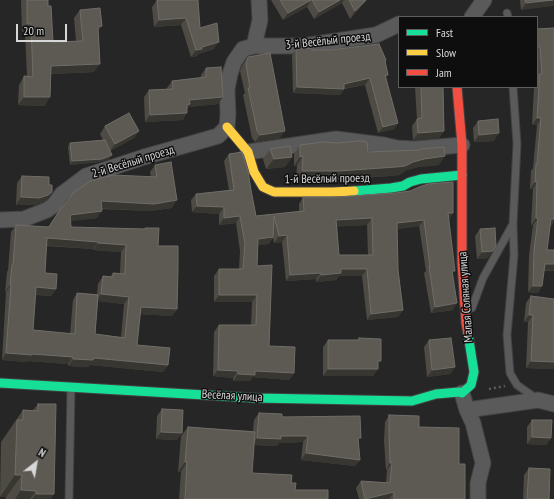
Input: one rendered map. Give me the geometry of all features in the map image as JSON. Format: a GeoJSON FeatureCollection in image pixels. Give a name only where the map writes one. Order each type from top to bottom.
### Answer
{"type":"FeatureCollection","features":[{"type":"Feature","properties":{"kind":"street"},"geometry":{"type":"LineString","coordinates":[[227,126],[227,89],[230,74],[234,62],[243,49],[254,46],[260,20],[259,0]]}},
{"type":"Feature","properties":{"kind":"street"},"geometry":{"type":"LineString","coordinates":[[473,16],[484,0]]}},
{"type":"Feature","properties":{"kind":"street","name":"3-й Весёлый проезд"},"geometry":{"type":"LineString","coordinates":[[254,46],[303,46],[376,35],[398,24]]}},
{"type":"Feature","properties":{"kind":"street","name":"Малая Соляная улица"},"geometry":{"type":"LineString","coordinates":[[457,88],[462,144],[462,263],[466,323],[474,372],[472,385],[462,393]]}},
{"type":"Feature","properties":{"kind":"street","name":"1-й Весёлый проезд"},"geometry":{"type":"LineString","coordinates":[[227,126],[248,152],[254,172],[263,187],[274,192],[333,192],[391,188],[403,186],[421,179],[462,176]]}},
{"type":"Feature","properties":{"kind":"street","name":"2-й Весёлый проезд"},"geometry":{"type":"LineString","coordinates":[[0,220],[24,219],[47,210],[54,205],[62,194],[86,176],[144,157],[218,136],[227,126]]}},
{"type":"Feature","properties":{"kind":"street"},"geometry":{"type":"LineString","coordinates":[[248,152],[336,139],[414,149],[462,144]]}},
{"type":"Feature","properties":{"kind":"street","name":"Весёлая улица"},"geometry":{"type":"LineString","coordinates":[[0,383],[256,398],[412,401],[436,394],[462,393]]}},
{"type":"Feature","properties":{"kind":"street"},"geometry":{"type":"LineString","coordinates":[[462,393],[473,423],[483,463],[478,483],[478,499]]}},
{"type":"Feature","properties":{"kind":"street"},"geometry":{"type":"LineString","coordinates":[[467,410],[538,400],[554,404]]}},
{"type":"Feature","properties":{"kind":"lane"},"geometry":{"type":"LineString","coordinates":[[513,88],[517,144],[513,224],[514,255],[507,335],[510,373],[517,385],[538,400]]}},
{"type":"Feature","properties":{"kind":"lane"},"geometry":{"type":"LineString","coordinates":[[466,323],[483,278],[513,224]]}},
{"type":"Feature","properties":{"kind":"lane"},"geometry":{"type":"LineString","coordinates":[[69,499],[71,387]]}},
{"type":"Feature","properties":{"kind":"building"},"geometry":{"type":"Polygon","coordinates":[[[27,0],[48,0],[48,6],[51,6],[53,42],[83,41],[80,10],[100,8],[102,26],[98,27],[100,64],[51,66],[50,97],[24,97],[24,76],[33,77],[31,24],[27,24],[27,0]]]}},
{"type":"Feature","properties":{"kind":"building"},"geometry":{"type":"Polygon","coordinates":[[[157,0],[198,0],[200,28],[217,23],[219,42],[196,50],[186,18],[159,20],[157,0]]]}},
{"type":"Feature","properties":{"kind":"building"},"geometry":{"type":"Polygon","coordinates":[[[280,0],[311,0],[288,13],[280,0]]]}},
{"type":"Feature","properties":{"kind":"building"},"geometry":{"type":"Polygon","coordinates":[[[312,0],[340,0],[319,12],[312,0]]]}},
{"type":"Feature","properties":{"kind":"building"},"geometry":{"type":"Polygon","coordinates":[[[349,0],[366,0],[355,11],[349,0]]]}},
{"type":"Feature","properties":{"kind":"building"},"geometry":{"type":"Polygon","coordinates":[[[525,0],[553,0],[526,3],[525,0]]]}},
{"type":"Feature","properties":{"kind":"building"},"geometry":{"type":"Polygon","coordinates":[[[554,28],[554,219],[551,219],[547,250],[554,250],[554,264],[545,264],[542,286],[533,286],[534,250],[538,219],[536,218],[537,182],[535,182],[541,118],[537,118],[539,74],[542,74],[540,47],[538,47],[538,29],[554,28]]]}},
{"type":"Feature","properties":{"kind":"building"},"geometry":{"type":"Polygon","coordinates":[[[379,44],[386,60],[388,75],[385,75],[398,123],[383,127],[370,78],[344,84],[344,89],[297,87],[296,49],[312,48],[312,50],[330,50],[379,44]]]}},
{"type":"Feature","properties":{"kind":"building"},"geometry":{"type":"Polygon","coordinates":[[[270,53],[285,131],[260,135],[257,131],[248,88],[250,88],[246,64],[248,57],[270,53]]]}},
{"type":"Feature","properties":{"kind":"building"},"geometry":{"type":"Polygon","coordinates":[[[221,67],[223,97],[189,100],[190,104],[187,105],[187,113],[150,115],[149,90],[173,89],[172,81],[206,77],[206,68],[221,67]]]}},
{"type":"Feature","properties":{"kind":"building"},"geometry":{"type":"Polygon","coordinates":[[[421,88],[443,88],[444,131],[418,133],[417,119],[422,118],[421,88]]]}},
{"type":"Feature","properties":{"kind":"building"},"geometry":{"type":"Polygon","coordinates":[[[129,113],[139,131],[115,144],[105,126],[129,113]]]}},
{"type":"Feature","properties":{"kind":"building"},"geometry":{"type":"Polygon","coordinates":[[[498,119],[499,133],[479,135],[478,121],[498,119]]]}},
{"type":"Feature","properties":{"kind":"building"},"geometry":{"type":"Polygon","coordinates":[[[105,140],[112,155],[102,159],[72,161],[70,143],[105,140]]]}},
{"type":"Feature","properties":{"kind":"building"},"geometry":{"type":"Polygon","coordinates":[[[360,141],[367,142],[368,152],[420,150],[444,147],[445,156],[424,159],[405,166],[396,167],[339,171],[302,171],[303,156],[300,157],[300,145],[323,142],[337,143],[360,141]]]}},
{"type":"Feature","properties":{"kind":"building"},"geometry":{"type":"Polygon","coordinates":[[[290,146],[292,157],[274,159],[270,149],[290,146]]]}},
{"type":"Feature","properties":{"kind":"building"},"geometry":{"type":"Polygon","coordinates":[[[242,152],[248,171],[256,216],[304,211],[303,197],[338,197],[396,193],[410,191],[428,184],[453,182],[453,213],[448,213],[455,271],[452,271],[457,303],[435,307],[424,220],[397,223],[398,270],[403,310],[371,314],[367,269],[341,269],[341,273],[321,275],[321,273],[290,275],[287,235],[279,236],[274,216],[273,237],[258,239],[257,266],[272,265],[269,346],[295,347],[294,373],[255,371],[255,375],[238,374],[238,371],[218,370],[219,325],[256,325],[257,295],[219,295],[219,269],[243,269],[245,244],[240,216],[224,218],[224,207],[197,206],[196,194],[234,190],[229,154],[242,152]],[[372,218],[336,220],[339,255],[373,255],[372,218]]]}},
{"type":"Feature","properties":{"kind":"building"},"geometry":{"type":"Polygon","coordinates":[[[171,162],[177,200],[154,204],[101,201],[102,211],[70,215],[71,227],[159,228],[158,246],[178,246],[177,309],[141,307],[137,345],[170,348],[168,365],[94,358],[93,360],[73,359],[73,357],[6,353],[10,285],[16,225],[49,227],[73,193],[90,181],[113,175],[157,177],[155,165],[171,162]],[[47,238],[45,273],[57,274],[56,289],[36,287],[33,330],[75,334],[77,293],[98,295],[95,334],[125,338],[129,297],[101,294],[103,276],[113,277],[113,273],[125,274],[126,245],[47,238]]]}},
{"type":"Feature","properties":{"kind":"building"},"geometry":{"type":"Polygon","coordinates":[[[22,176],[49,177],[49,185],[52,185],[52,192],[39,198],[21,197],[22,176]]]}},
{"type":"Feature","properties":{"kind":"building"},"geometry":{"type":"Polygon","coordinates":[[[495,228],[496,246],[493,251],[482,252],[480,229],[495,228]]]}},
{"type":"Feature","properties":{"kind":"building"},"geometry":{"type":"Polygon","coordinates":[[[531,296],[554,299],[554,362],[531,361],[533,315],[529,315],[531,296]]]}},
{"type":"Feature","properties":{"kind":"building"},"geometry":{"type":"Polygon","coordinates":[[[359,338],[381,339],[381,361],[378,361],[378,369],[328,369],[328,340],[359,340],[359,338]]]}},
{"type":"Feature","properties":{"kind":"building"},"geometry":{"type":"Polygon","coordinates":[[[451,338],[455,367],[432,370],[429,340],[451,338]]]}},
{"type":"Feature","properties":{"kind":"building"},"geometry":{"type":"Polygon","coordinates":[[[38,404],[56,404],[54,494],[36,494],[36,491],[21,490],[22,475],[15,475],[17,420],[23,420],[23,410],[38,411],[38,404]]]}},
{"type":"Feature","properties":{"kind":"building"},"geometry":{"type":"Polygon","coordinates":[[[162,409],[183,410],[182,433],[161,432],[162,409]]]}},
{"type":"Feature","properties":{"kind":"building"},"geometry":{"type":"Polygon","coordinates":[[[259,413],[282,414],[282,417],[360,416],[361,438],[358,438],[360,460],[306,453],[308,436],[281,436],[281,439],[257,438],[259,413]]]}},
{"type":"Feature","properties":{"kind":"building"},"geometry":{"type":"Polygon","coordinates":[[[389,415],[419,416],[419,427],[459,428],[459,464],[465,464],[465,499],[394,499],[394,492],[365,499],[361,481],[390,483],[392,463],[390,463],[389,415]]]}},
{"type":"Feature","properties":{"kind":"building"},"geometry":{"type":"Polygon","coordinates":[[[532,420],[552,420],[551,438],[532,437],[532,420]]]}},
{"type":"Feature","properties":{"kind":"building"},"geometry":{"type":"Polygon","coordinates":[[[188,427],[255,432],[252,473],[292,475],[291,483],[296,483],[295,490],[328,490],[328,499],[185,499],[187,462],[185,462],[188,427]]]}},
{"type":"Feature","properties":{"kind":"building"},"geometry":{"type":"Polygon","coordinates":[[[529,468],[550,469],[549,499],[527,499],[529,468]]]}},
{"type":"Feature","properties":{"kind":"traffic: fast"},"geometry":{"type":"LineString","coordinates":[[354,191],[391,188],[403,186],[421,179],[462,175]]}},
{"type":"Feature","properties":{"kind":"traffic: fast"},"geometry":{"type":"LineString","coordinates":[[0,383],[256,398],[412,401],[436,394],[462,393],[471,385],[474,372],[468,334]]}},
{"type":"Feature","properties":{"kind":"traffic: slow"},"geometry":{"type":"LineString","coordinates":[[227,127],[248,152],[254,172],[263,187],[274,192],[354,191]]}},
{"type":"Feature","properties":{"kind":"traffic: jam"},"geometry":{"type":"LineString","coordinates":[[457,88],[462,145],[462,263],[468,334]]}}]}
